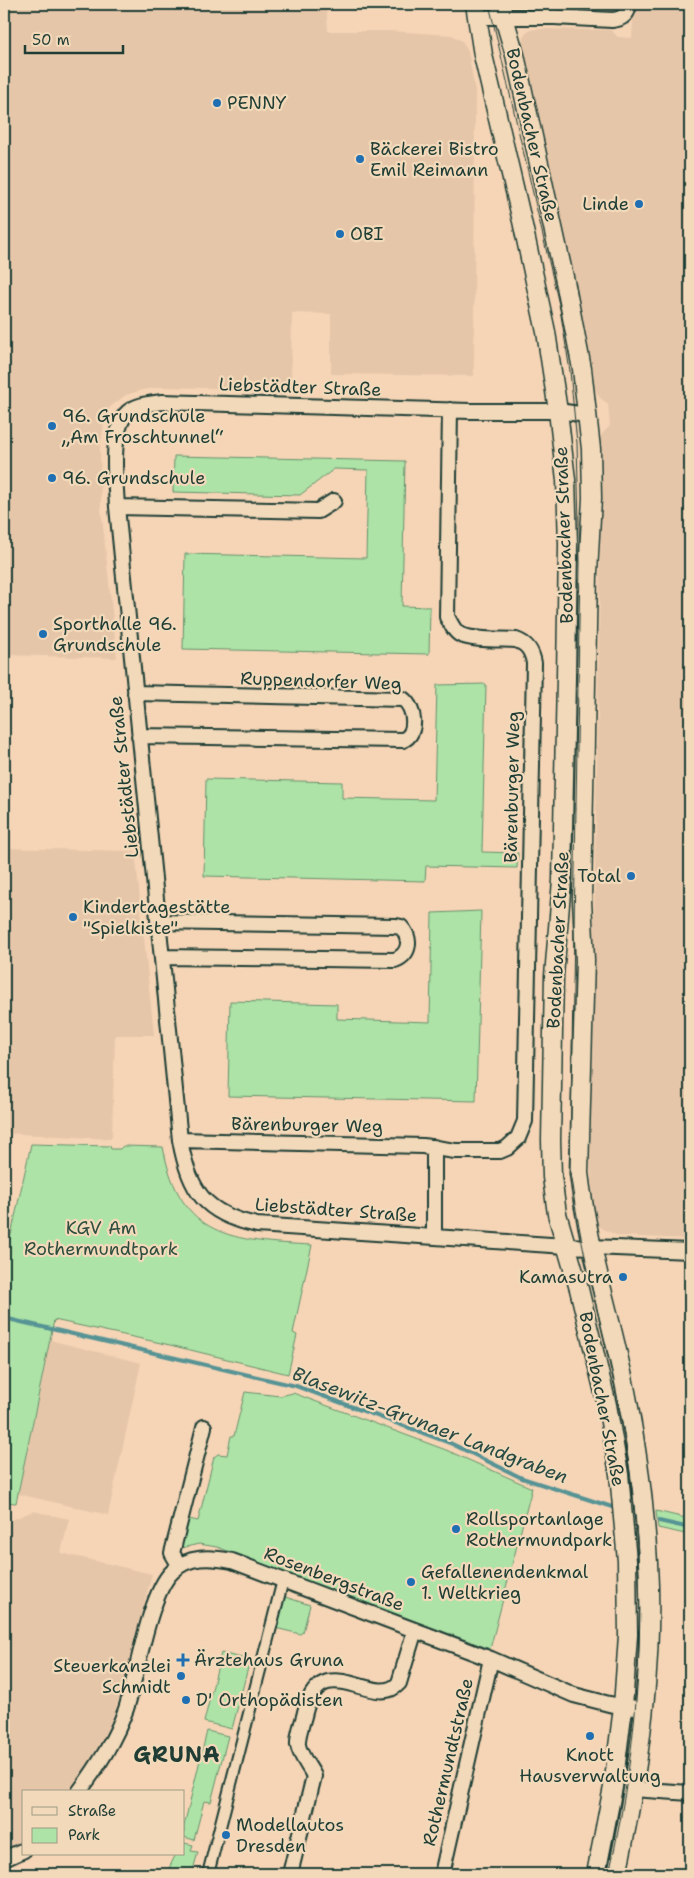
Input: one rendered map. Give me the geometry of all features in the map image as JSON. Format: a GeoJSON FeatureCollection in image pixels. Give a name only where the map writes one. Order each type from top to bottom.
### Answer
{"type":"FeatureCollection","features":[{"type":"Feature","properties":{"kind":"street"},"geometry":{"type":"LineString","coordinates":[[476,10],[502,10],[612,20],[625,16],[629,4]]}},
{"type":"Feature","properties":{"kind":"street","name":"Bodenbacher Straße"},"geometry":{"type":"LineString","coordinates":[[476,10],[483,55],[546,332],[566,480],[568,573],[562,880],[554,976],[551,1162],[557,1214],[579,1289],[607,1405],[619,1474],[627,1561],[628,1635],[623,1707],[613,1786],[596,1874]]}},
{"type":"Feature","properties":{"kind":"street","name":"Bodenbacher Straße"},"geometry":{"type":"LineString","coordinates":[[502,10],[546,189],[575,330],[587,415],[592,498],[586,666],[582,900],[584,960],[579,1173],[583,1208],[628,1402],[643,1503],[648,1564],[648,1640],[642,1709],[632,1789],[617,1874]]}},
{"type":"Feature","properties":{"kind":"street","name":"Liebstädter Straße"},"geometry":{"type":"LineString","coordinates":[[587,415],[558,411],[162,402],[140,405],[128,413],[120,426],[116,447],[117,507],[180,1140],[188,1175],[201,1197],[211,1207],[239,1221],[258,1225],[592,1248],[690,1252]]}},
{"type":"Feature","properties":{"kind":"street","name":"Bärenburger Weg"},"geometry":{"type":"LineString","coordinates":[[180,1140],[434,1147],[455,1151],[500,1151],[508,1148],[522,1132],[525,1121],[526,1096],[526,975],[534,663],[532,652],[523,642],[469,637],[460,634],[453,628],[447,617],[450,410]]}},
{"type":"Feature","properties":{"kind":"street"},"geometry":{"type":"LineString","coordinates":[[117,507],[318,511],[334,502]]}},
{"type":"Feature","properties":{"kind":"street","name":"Ruppendorfer Weg"},"geometry":{"type":"LineString","coordinates":[[135,693],[403,699],[409,703],[412,710],[412,733],[403,740],[139,736]]}},
{"type":"Feature","properties":{"kind":"street"},"geometry":{"type":"LineString","coordinates":[[158,922],[395,926],[401,927],[408,938],[407,950],[404,955],[395,960],[162,957]]}},
{"type":"Feature","properties":{"kind":"street"},"geometry":{"type":"LineString","coordinates":[[434,1147],[434,1236]]}},
{"type":"Feature","properties":{"kind":"street"},"geometry":{"type":"LineString","coordinates":[[80,1790],[107,1752],[117,1733],[126,1708],[155,1603],[170,1573],[179,1565],[172,1553],[204,1426]]}},
{"type":"Feature","properties":{"kind":"street","name":"Rosenbergstraße"},"geometry":{"type":"LineString","coordinates":[[179,1565],[198,1558],[217,1558],[232,1561],[490,1659],[574,1695],[623,1707],[642,1709]]}},
{"type":"Feature","properties":{"kind":"street"},"geometry":{"type":"LineString","coordinates":[[208,1874],[283,1580]]}},
{"type":"Feature","properties":{"kind":"street"},"geometry":{"type":"LineString","coordinates":[[290,1874],[314,1776],[298,1746],[309,1698],[319,1685],[333,1680],[383,1691],[395,1688],[399,1683],[415,1630]]}},
{"type":"Feature","properties":{"kind":"street","name":"Rothermundtstraße"},"geometry":{"type":"LineString","coordinates":[[442,1874],[490,1659]]}},
{"type":"Feature","properties":{"kind":"street"},"geometry":{"type":"LineString","coordinates":[[632,1789],[690,1793]]}},
{"type":"Feature","properties":{"kind":"street"},"geometry":{"type":"LineString","coordinates":[[4,1859],[22,1851]]}},
{"type":"Feature","properties":{"kind":"shaded area"},"geometry":{"type":"Polygon","coordinates":[[[4,4],[326,4],[328,31],[390,31],[452,35],[462,41],[468,51],[475,91],[474,376],[331,374],[331,314],[292,313],[291,390],[161,387],[126,395],[110,407],[104,423],[100,448],[101,507],[117,658],[4,655],[4,4]]]}},
{"type":"Feature","properties":{"kind":"shaded area"},"geometry":{"type":"Polygon","coordinates":[[[634,4],[690,4],[690,665],[684,933],[690,933],[690,1239],[618,1236],[598,1225],[593,1206],[590,1158],[601,507],[599,443],[601,435],[610,426],[608,404],[600,398],[591,384],[584,330],[523,44],[523,38],[526,33],[536,29],[611,30],[618,37],[632,38],[634,4]]]}},
{"type":"Feature","properties":{"kind":"shaded area"},"geometry":{"type":"Polygon","coordinates":[[[690,797],[690,924],[688,924],[689,807],[690,797]]]}},
{"type":"Feature","properties":{"kind":"shaded area","name":"Kindertagestätte \"Spielkiste\""},"geometry":{"type":"Polygon","coordinates":[[[4,848],[135,851],[154,1035],[115,1035],[112,1137],[110,1139],[4,1133],[4,848]]]}},
{"type":"Feature","properties":{"kind":"shaded area"},"geometry":{"type":"Polygon","coordinates":[[[50,1340],[141,1363],[108,1515],[18,1494],[50,1340]]]}},
{"type":"Feature","properties":{"kind":"shaded area"},"geometry":{"type":"Polygon","coordinates":[[[33,1511],[69,1519],[61,1553],[152,1574],[118,1702],[109,1726],[86,1767],[69,1790],[22,1790],[22,1842],[4,1851],[4,1549],[9,1521],[33,1511]]]}},
{"type":"Feature","properties":{"kind":"green space"},"geometry":{"type":"Polygon","coordinates":[[[174,456],[405,461],[402,606],[430,607],[429,654],[183,649],[185,554],[366,558],[368,470],[334,469],[300,495],[173,492],[174,456]]]}},
{"type":"Feature","properties":{"kind":"green space"},"geometry":{"type":"Polygon","coordinates":[[[486,684],[482,852],[518,853],[517,868],[426,866],[425,881],[204,876],[206,779],[342,782],[342,798],[434,800],[437,685],[486,684]]]}},
{"type":"Feature","properties":{"kind":"green space"},"geometry":{"type":"Polygon","coordinates":[[[481,911],[476,1101],[228,1096],[230,1001],[337,1004],[337,1019],[430,1022],[432,913],[481,911]]]}},
{"type":"Feature","properties":{"kind":"green space","name":"KGV Am Rothermundtpark"},"geometry":{"type":"Polygon","coordinates":[[[31,1144],[110,1146],[111,1149],[120,1149],[123,1146],[163,1147],[171,1177],[182,1200],[197,1217],[214,1229],[257,1241],[312,1245],[293,1333],[297,1335],[288,1374],[170,1345],[54,1320],[16,1503],[4,1502],[4,1234],[11,1235],[31,1144]]]}},
{"type":"Feature","properties":{"kind":"green space"},"geometry":{"type":"Polygon","coordinates":[[[245,1392],[280,1396],[293,1393],[446,1450],[532,1488],[490,1649],[217,1547],[199,1544],[177,1549],[184,1518],[198,1521],[214,1457],[218,1454],[227,1455],[231,1436],[234,1436],[245,1392]]]}},
{"type":"Feature","properties":{"kind":"green space"},"geometry":{"type":"Polygon","coordinates":[[[656,1511],[690,1519],[690,1535],[658,1528],[656,1511]]]}},
{"type":"Feature","properties":{"kind":"green space"},"geometry":{"type":"Polygon","coordinates":[[[279,1595],[310,1605],[303,1632],[300,1634],[271,1627],[279,1595]]]}},
{"type":"Feature","properties":{"kind":"green space"},"geometry":{"type":"Polygon","coordinates":[[[221,1653],[250,1660],[232,1729],[204,1722],[221,1653]]]}},
{"type":"Feature","properties":{"kind":"green space"},"geometry":{"type":"Polygon","coordinates":[[[207,1731],[228,1736],[211,1802],[204,1801],[194,1840],[185,1837],[185,1822],[207,1731]]]}},
{"type":"Feature","properties":{"kind":"green space"},"geometry":{"type":"Polygon","coordinates":[[[185,1843],[193,1845],[191,1851],[198,1852],[192,1874],[166,1874],[175,1856],[185,1856],[185,1843]]]}},
{"type":"Feature","properties":{"kind":"waterway","name":"Blasewitz‐Grunaer Landgraben"},"geometry":{"type":"LineString","coordinates":[[4,1318],[296,1386],[450,1443],[522,1478],[612,1507]]}},
{"type":"Feature","properties":{"kind":"waterway","name":"Blasewitz‐Grunaer Landgraben"},"geometry":{"type":"LineString","coordinates":[[659,1521],[690,1528]]}},
{"type":"Feature","properties":{"kind":"tram line"},"geometry":{"type":"LineString","coordinates":[[489,4],[560,309],[570,371],[577,443],[580,563],[570,1172],[581,1239],[625,1439],[633,1493],[640,1603],[639,1657],[629,1766],[609,1874]]}},
{"type":"Feature","properties":{"kind":"place","name":"PENNY"},"geometry":{"type":"Point","coordinates":[217,103]}},
{"type":"Feature","properties":{"kind":"place","name":"Bäckerei Bistro Emil Reimann"},"geometry":{"type":"Point","coordinates":[360,159]}},
{"type":"Feature","properties":{"kind":"place","name":"Linde"},"geometry":{"type":"Point","coordinates":[639,204]}},
{"type":"Feature","properties":{"kind":"place","name":"OBI"},"geometry":{"type":"Point","coordinates":[340,234]}},
{"type":"Feature","properties":{"kind":"place","name":"96. Grundschule „Am Froschtunnel“"},"geometry":{"type":"Point","coordinates":[52,426]}},
{"type":"Feature","properties":{"kind":"place","name":"96. Grundschule"},"geometry":{"type":"Point","coordinates":[52,478]}},
{"type":"Feature","properties":{"kind":"place","name":"Sporthalle 96. Grundschule"},"geometry":{"type":"Point","coordinates":[43,634]}},
{"type":"Feature","properties":{"kind":"place","name":"Total"},"geometry":{"type":"Point","coordinates":[631,876]}},
{"type":"Feature","properties":{"kind":"place","name":"Kindertagestätte \"Spielkiste\""},"geometry":{"type":"Point","coordinates":[73,917]}},
{"type":"Feature","properties":{"kind":"place","name":"Kamasutra"},"geometry":{"type":"Point","coordinates":[623,1277]}},
{"type":"Feature","properties":{"kind":"place","name":"Rollsportanlage Rothermundpark"},"geometry":{"type":"Point","coordinates":[456,1529]}},
{"type":"Feature","properties":{"kind":"place","name":"Gefallenendenkmal 1. Weltkrieg"},"geometry":{"type":"Point","coordinates":[411,1582]}},
{"type":"Feature","properties":{"kind":"place","name":"Ärztehaus Gruna"},"geometry":{"type":"Point","coordinates":[183,1660]}},
{"type":"Feature","properties":{"kind":"place","name":"Steuerkanzlei Schmidt"},"geometry":{"type":"Point","coordinates":[181,1676]}},
{"type":"Feature","properties":{"kind":"place","name":"D' Orthopädisten"},"geometry":{"type":"Point","coordinates":[186,1700]}},
{"type":"Feature","properties":{"kind":"place","name":"Knott Hausverwaltung"},"geometry":{"type":"Point","coordinates":[590,1736]}},
{"type":"Feature","properties":{"kind":"place","name":"Modellautos Dresden"},"geometry":{"type":"Point","coordinates":[226,1835]}},
{"type":"Feature","properties":{"kind":"district","name":"GRUNA"},"geometry":{"type":"Point","coordinates":[177,1754]}}]}
